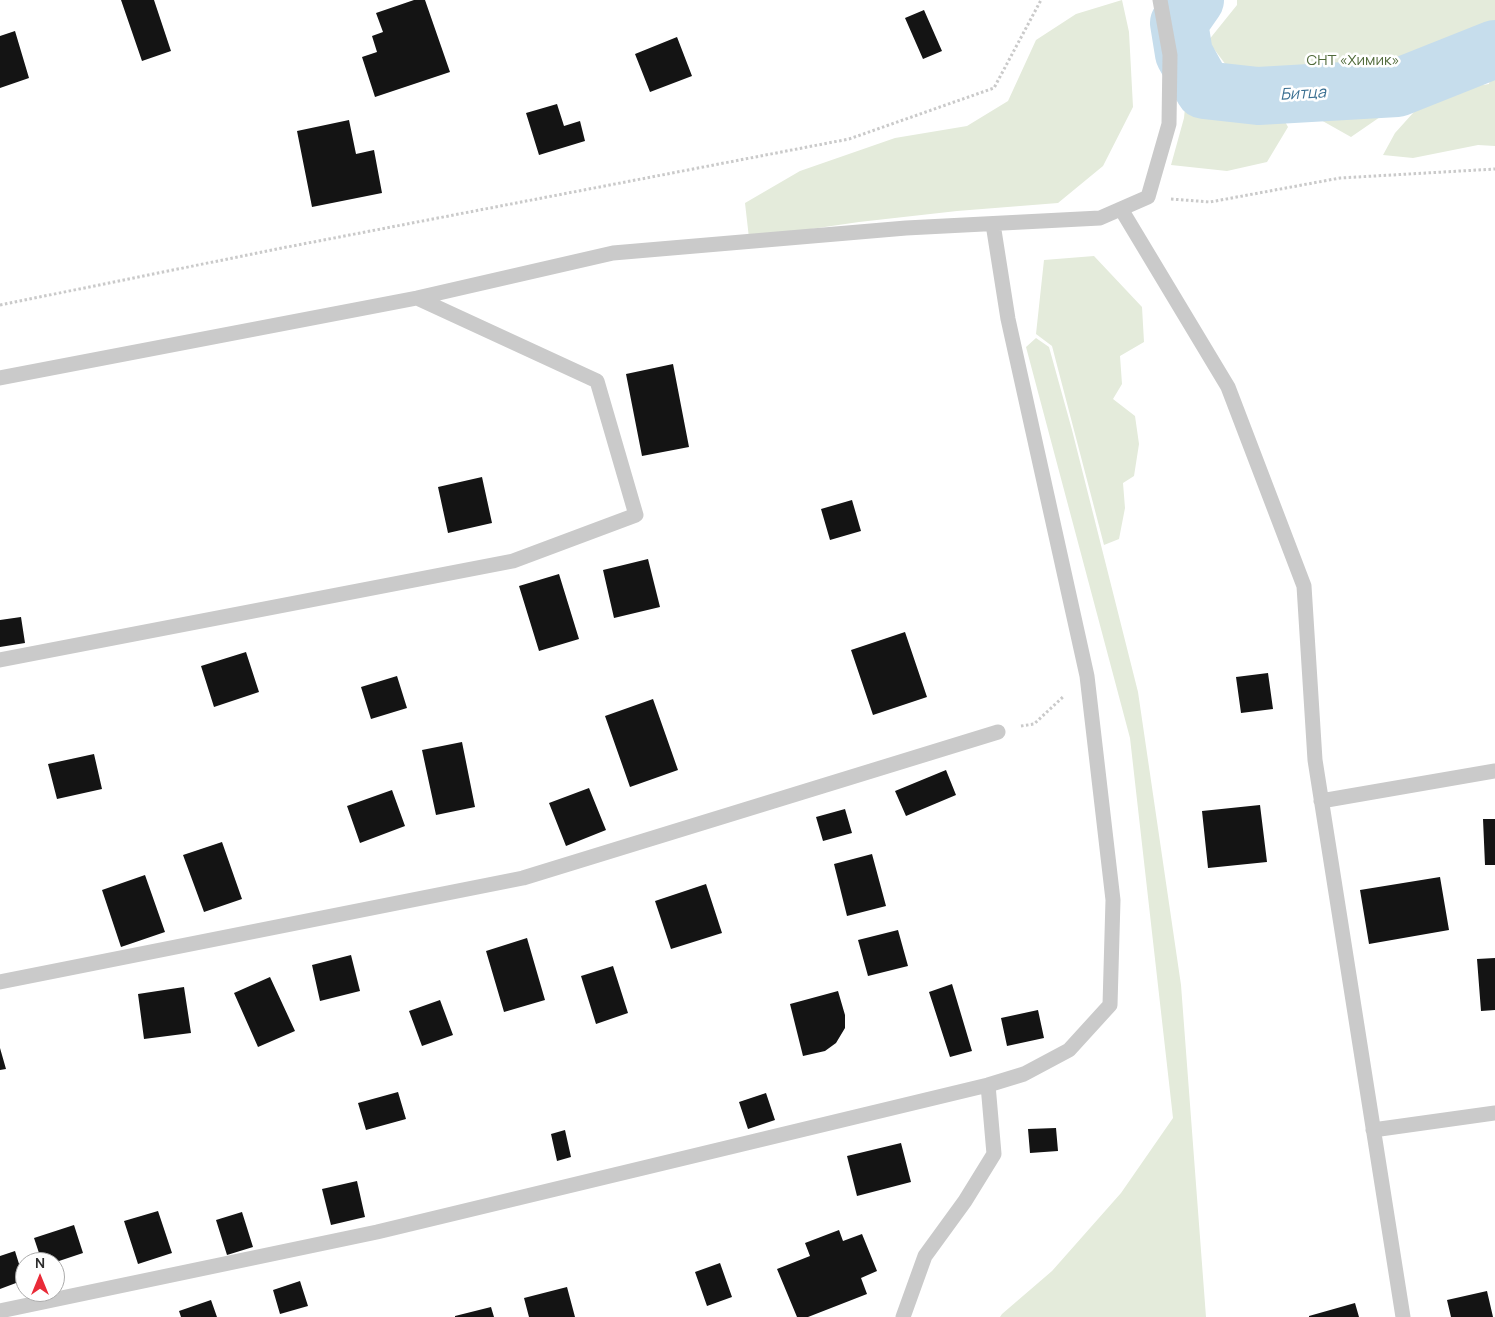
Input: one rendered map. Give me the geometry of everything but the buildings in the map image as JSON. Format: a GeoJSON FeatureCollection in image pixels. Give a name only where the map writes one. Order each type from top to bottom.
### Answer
{"type":"FeatureCollection","features":[{"type":"Feature","properties":{"kind":"lane"},"geometry":{"type":"LineString","coordinates":[[0,378],[417,298],[613,253],[906,228],[1100,218],[1148,198],[1170,124],[1170,55],[1160,0]]}},
{"type":"Feature","properties":{"kind":"lane"},"geometry":{"type":"LineString","coordinates":[[1121,209],[1228,388],[1304,586],[1315,760],[1403,1317]]}},
{"type":"Feature","properties":{"kind":"lane"},"geometry":{"type":"LineString","coordinates":[[0,1311],[377,1232],[988,1086],[1024,1074],[1069,1050],[1110,1004],[1113,900],[1087,676],[1008,319],[993,224]]}},
{"type":"Feature","properties":{"kind":"lane"},"geometry":{"type":"LineString","coordinates":[[0,660],[513,561],[636,515],[597,381],[417,298]]}},
{"type":"Feature","properties":{"kind":"lane"},"geometry":{"type":"LineString","coordinates":[[0,982],[523,878],[998,732]]}},
{"type":"Feature","properties":{"kind":"lane"},"geometry":{"type":"LineString","coordinates":[[1321,801],[1495,771]]}},
{"type":"Feature","properties":{"kind":"lane"},"geometry":{"type":"LineString","coordinates":[[903,1317],[925,1256],[965,1201],[994,1154],[988,1086]]}},
{"type":"Feature","properties":{"kind":"lane"},"geometry":{"type":"LineString","coordinates":[[1373,1130],[1495,1113]]}},
{"type":"Feature","properties":{"kind":"path"},"geometry":{"type":"LineString","coordinates":[[0,305],[282,248],[849,139],[994,88],[1041,0]]}},
{"type":"Feature","properties":{"kind":"path"},"geometry":{"type":"LineString","coordinates":[[1148,198],[1210,202],[1340,178],[1495,169]]}},
{"type":"Feature","properties":{"kind":"path"},"geometry":{"type":"LineString","coordinates":[[998,732],[1034,724],[1087,676]]}},
{"type":"Feature","properties":{"kind":"green space"},"geometry":{"type":"Polygon","coordinates":[[[1122,0],[1129,32],[1133,107],[1103,166],[1058,203],[957,211],[859,222],[749,238],[745,203],[800,171],[895,138],[967,126],[1008,101],[1036,40],[1076,14],[1122,0]]]}},
{"type":"Feature","properties":{"kind":"green space","name":"СНТ «Химик»"},"geometry":{"type":"Polygon","coordinates":[[[1237,0],[1495,0],[1495,32],[1473,53],[1351,137],[1296,106],[1292,80],[1235,77],[1208,41],[1237,5],[1237,0]]]}},
{"type":"Feature","properties":{"kind":"green space"},"geometry":{"type":"Polygon","coordinates":[[[1493,61],[1495,61],[1495,146],[1478,145],[1413,158],[1383,155],[1395,133],[1431,93],[1489,84],[1493,61]]]}},
{"type":"Feature","properties":{"kind":"green space"},"geometry":{"type":"Polygon","coordinates":[[[1203,67],[1221,79],[1247,105],[1278,109],[1288,127],[1267,162],[1227,171],[1171,165],[1184,118],[1187,87],[1203,67]]]}},
{"type":"Feature","properties":{"kind":"green space"},"geometry":{"type":"Polygon","coordinates":[[[1094,256],[1142,307],[1144,342],[1120,356],[1122,384],[1113,399],[1135,416],[1139,444],[1134,476],[1123,483],[1125,508],[1119,539],[1104,545],[1052,346],[1036,334],[1044,260],[1094,256]]]}},
{"type":"Feature","properties":{"kind":"green space"},"geometry":{"type":"Polygon","coordinates":[[[1036,338],[1049,347],[1072,430],[1138,692],[1181,985],[1206,1317],[1000,1317],[1052,1271],[1121,1193],[1173,1118],[1130,738],[1026,347],[1036,338]]]}},
{"type":"Feature","properties":{"kind":"waterway","name":"Битца"},"geometry":{"type":"LineString","coordinates":[[1195,0],[1179,23],[1184,54],[1204,90],[1258,96],[1397,88],[1495,49]]}}]}
